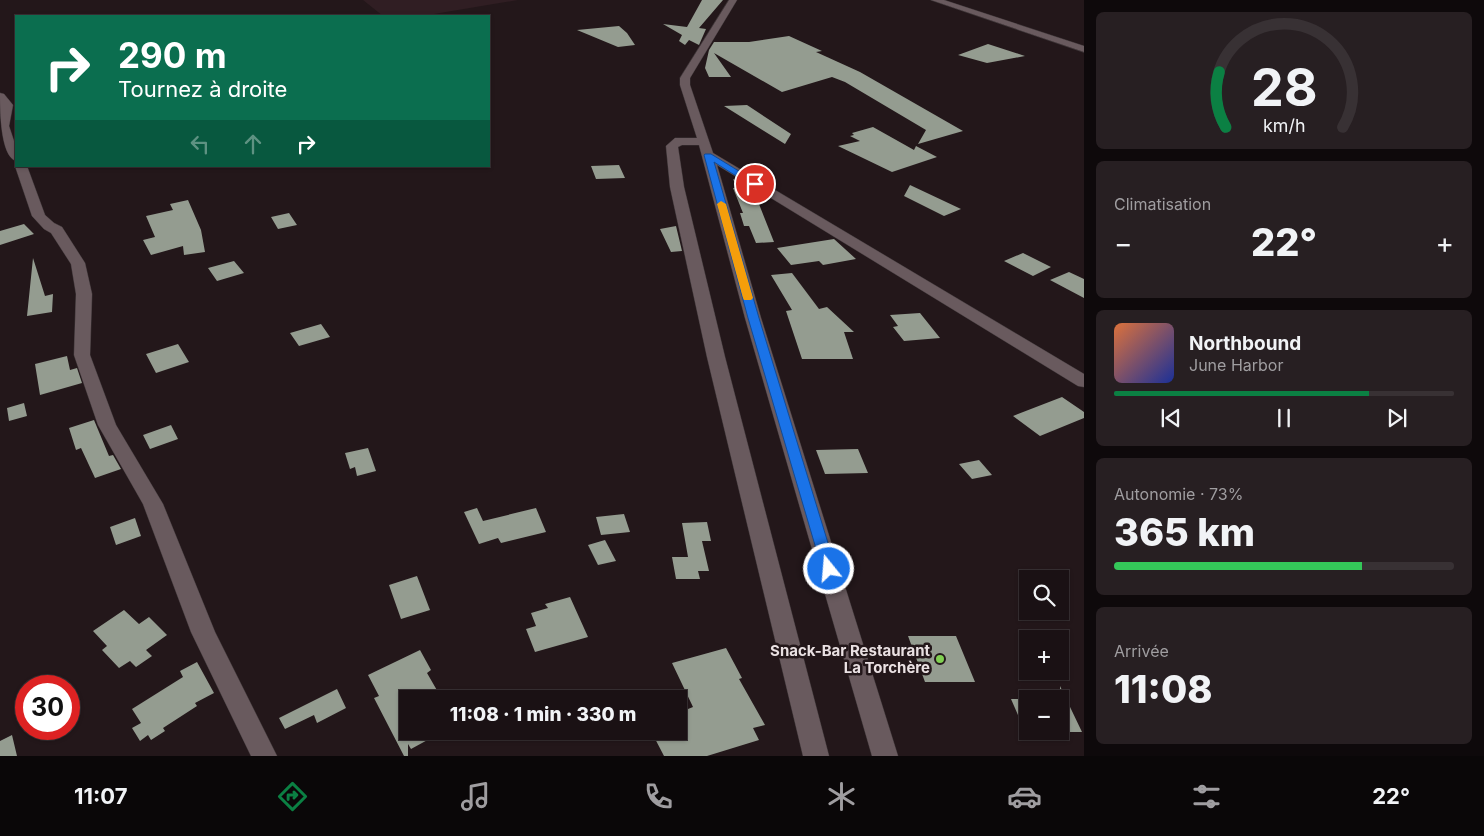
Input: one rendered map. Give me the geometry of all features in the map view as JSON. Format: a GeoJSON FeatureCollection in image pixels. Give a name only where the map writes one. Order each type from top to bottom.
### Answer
{"type":"FeatureCollection","features":[{"type":"Feature","properties":{"kind":"street"},"geometry":{"type":"LineString","coordinates":[[733,0],[685,78],[685,85],[706,149],[753,318],[885,756]]}},
{"type":"Feature","properties":{"kind":"street"},"geometry":{"type":"LineString","coordinates":[[935,0],[1084,50]]}},
{"type":"Feature","properties":{"kind":"street"},"geometry":{"type":"LineString","coordinates":[[0,96],[7,105],[1,121],[6,140],[15,155]]}},
{"type":"Feature","properties":{"kind":"street"},"geometry":{"type":"LineString","coordinates":[[816,756],[716,357],[677,187],[672,146],[679,141],[706,149],[1084,382]]}},
{"type":"Feature","properties":{"kind":"street"},"geometry":{"type":"LineString","coordinates":[[21,167],[40,216],[49,226],[57,230],[78,263],[84,294],[82,355],[107,425],[153,504],[203,632],[264,756]]}},
{"type":"Feature","properties":{"kind":"shaded area"},"geometry":{"type":"Polygon","coordinates":[[[363,0],[518,0],[428,15],[382,15],[363,0]]]}},
{"type":"Feature","properties":{"kind":"building"},"geometry":{"type":"Polygon","coordinates":[[[702,0],[723,0],[699,28],[706,29],[699,45],[689,40],[685,45],[679,41],[682,35],[663,24],[687,27],[702,0]]]}},
{"type":"Feature","properties":{"kind":"building"},"geometry":{"type":"Polygon","coordinates":[[[619,26],[627,33],[635,45],[618,47],[577,30],[619,26]]]}},
{"type":"Feature","properties":{"kind":"building"},"geometry":{"type":"Polygon","coordinates":[[[789,36],[822,51],[816,52],[860,72],[963,131],[918,144],[926,130],[845,82],[832,77],[782,92],[714,53],[731,77],[709,77],[705,68],[709,50],[714,42],[749,42],[789,36]]]}},
{"type":"Feature","properties":{"kind":"building"},"geometry":{"type":"Polygon","coordinates":[[[988,44],[1025,56],[987,63],[958,55],[988,44]]]}},
{"type":"Feature","properties":{"kind":"building"},"geometry":{"type":"Polygon","coordinates":[[[747,105],[791,134],[785,144],[724,106],[747,105]]]}},
{"type":"Feature","properties":{"kind":"building"},"geometry":{"type":"Polygon","coordinates":[[[873,127],[914,150],[916,146],[937,157],[892,172],[838,146],[860,141],[850,136],[854,135],[852,133],[873,127]]]}},
{"type":"Feature","properties":{"kind":"building"},"geometry":{"type":"Polygon","coordinates":[[[619,165],[625,178],[596,179],[591,166],[619,165]]]}},
{"type":"Feature","properties":{"kind":"building"},"geometry":{"type":"Polygon","coordinates":[[[733,179],[753,189],[774,242],[756,243],[749,226],[744,226],[740,213],[743,213],[733,188],[737,188],[733,179]]]}},
{"type":"Feature","properties":{"kind":"building"},"geometry":{"type":"Polygon","coordinates":[[[910,185],[961,209],[944,216],[904,196],[910,185]]]}},
{"type":"Feature","properties":{"kind":"building"},"geometry":{"type":"Polygon","coordinates":[[[188,200],[201,230],[205,252],[184,255],[183,246],[151,255],[143,240],[155,237],[146,216],[173,210],[170,204],[188,200]]]}},
{"type":"Feature","properties":{"kind":"building"},"geometry":{"type":"Polygon","coordinates":[[[289,213],[297,225],[278,229],[271,217],[289,213]]]}},
{"type":"Feature","properties":{"kind":"building"},"geometry":{"type":"Polygon","coordinates":[[[24,224],[34,234],[0,245],[0,231],[24,224]]]}},
{"type":"Feature","properties":{"kind":"building"},"geometry":{"type":"Polygon","coordinates":[[[676,226],[682,251],[671,252],[660,229],[676,226]]]}},
{"type":"Feature","properties":{"kind":"building"},"geometry":{"type":"Polygon","coordinates":[[[834,239],[856,259],[823,265],[819,261],[791,265],[777,248],[834,239]]]}},
{"type":"Feature","properties":{"kind":"building"},"geometry":{"type":"Polygon","coordinates":[[[1023,253],[1051,267],[1033,276],[1004,261],[1023,253]]]}},
{"type":"Feature","properties":{"kind":"building"},"geometry":{"type":"Polygon","coordinates":[[[33,258],[45,296],[53,294],[52,312],[27,316],[33,258]]]}},
{"type":"Feature","properties":{"kind":"building"},"geometry":{"type":"Polygon","coordinates":[[[234,261],[244,273],[217,281],[208,268],[234,261]]]}},
{"type":"Feature","properties":{"kind":"building"},"geometry":{"type":"Polygon","coordinates":[[[1069,272],[1084,279],[1084,298],[1050,280],[1069,272]]]}},
{"type":"Feature","properties":{"kind":"building"},"geometry":{"type":"Polygon","coordinates":[[[792,273],[819,309],[827,307],[854,332],[844,332],[853,359],[802,359],[786,311],[792,310],[771,275],[792,273]]]}},
{"type":"Feature","properties":{"kind":"building"},"geometry":{"type":"Polygon","coordinates":[[[920,313],[940,338],[904,341],[893,327],[898,326],[890,315],[920,313]]]}},
{"type":"Feature","properties":{"kind":"building"},"geometry":{"type":"Polygon","coordinates":[[[321,324],[330,337],[299,346],[290,333],[321,324]]]}},
{"type":"Feature","properties":{"kind":"building"},"geometry":{"type":"Polygon","coordinates":[[[178,344],[189,362],[156,373],[146,354],[178,344]]]}},
{"type":"Feature","properties":{"kind":"building"},"geometry":{"type":"Polygon","coordinates":[[[67,356],[70,370],[77,368],[82,383],[40,395],[35,364],[67,356]]]}},
{"type":"Feature","properties":{"kind":"building"},"geometry":{"type":"Polygon","coordinates":[[[1062,397],[1084,412],[1084,418],[1040,436],[1013,416],[1062,397]]]}},
{"type":"Feature","properties":{"kind":"building"},"geometry":{"type":"Polygon","coordinates":[[[24,403],[27,416],[9,421],[7,408],[24,403]]]}},
{"type":"Feature","properties":{"kind":"building"},"geometry":{"type":"Polygon","coordinates":[[[94,420],[109,456],[113,455],[121,469],[95,478],[81,448],[76,450],[69,428],[94,420]]]}},
{"type":"Feature","properties":{"kind":"building"},"geometry":{"type":"Polygon","coordinates":[[[171,425],[178,439],[150,449],[143,435],[171,425]]]}},
{"type":"Feature","properties":{"kind":"building"},"geometry":{"type":"Polygon","coordinates":[[[368,448],[376,471],[357,476],[355,467],[350,469],[345,453],[368,448]]]}},
{"type":"Feature","properties":{"kind":"building"},"geometry":{"type":"Polygon","coordinates":[[[858,449],[868,473],[825,474],[816,450],[858,449]]]}},
{"type":"Feature","properties":{"kind":"building"},"geometry":{"type":"Polygon","coordinates":[[[979,460],[992,475],[972,479],[959,464],[979,460]]]}},
{"type":"Feature","properties":{"kind":"building"},"geometry":{"type":"Polygon","coordinates":[[[477,508],[483,521],[536,508],[546,532],[501,543],[498,538],[479,544],[464,512],[477,508]]]}},
{"type":"Feature","properties":{"kind":"building"},"geometry":{"type":"Polygon","coordinates":[[[624,514],[630,532],[601,535],[596,517],[624,514]]]}},
{"type":"Feature","properties":{"kind":"building"},"geometry":{"type":"Polygon","coordinates":[[[135,518],[141,536],[116,545],[110,527],[135,518]]]}},
{"type":"Feature","properties":{"kind":"building"},"geometry":{"type":"Polygon","coordinates":[[[707,522],[711,541],[702,541],[709,571],[698,571],[700,579],[676,579],[672,557],[688,557],[682,523],[707,522]]]}},
{"type":"Feature","properties":{"kind":"building"},"geometry":{"type":"Polygon","coordinates":[[[605,540],[616,561],[598,565],[588,545],[605,540]]]}},
{"type":"Feature","properties":{"kind":"building"},"geometry":{"type":"Polygon","coordinates":[[[417,576],[430,610],[401,619],[389,585],[417,576]]]}},
{"type":"Feature","properties":{"kind":"building"},"geometry":{"type":"Polygon","coordinates":[[[570,597],[588,637],[535,652],[526,629],[536,626],[531,613],[548,608],[545,604],[570,597]]]}},
{"type":"Feature","properties":{"kind":"building"},"geometry":{"type":"Polygon","coordinates":[[[124,610],[139,624],[149,617],[167,635],[146,650],[152,656],[136,667],[130,661],[119,668],[102,650],[107,646],[93,631],[124,610]]]}},
{"type":"Feature","properties":{"kind":"building"},"geometry":{"type":"Polygon","coordinates":[[[908,636],[956,636],[975,682],[925,682],[908,636]]]}},
{"type":"Feature","properties":{"kind":"building"},"geometry":{"type":"Polygon","coordinates":[[[726,648],[742,678],[739,679],[765,725],[753,728],[759,740],[707,756],[664,756],[656,740],[687,740],[687,709],[693,707],[687,690],[685,690],[672,663],[726,648]]]}},
{"type":"Feature","properties":{"kind":"building"},"geometry":{"type":"Polygon","coordinates":[[[420,650],[431,670],[427,673],[437,690],[399,690],[399,740],[428,740],[411,749],[408,744],[408,756],[404,756],[374,698],[379,696],[368,675],[420,650]]]}},
{"type":"Feature","properties":{"kind":"building"},"geometry":{"type":"Polygon","coordinates":[[[197,662],[214,693],[195,703],[197,706],[163,728],[165,731],[151,740],[148,735],[140,741],[132,728],[141,723],[132,709],[183,677],[180,671],[197,662]]]}},
{"type":"Feature","properties":{"kind":"building"},"geometry":{"type":"Polygon","coordinates":[[[337,689],[346,708],[317,723],[314,715],[285,729],[279,718],[337,689]]]}},
{"type":"Feature","properties":{"kind":"building"},"geometry":{"type":"Polygon","coordinates":[[[1011,699],[1019,699],[1019,717],[1011,699]]]}},
{"type":"Feature","properties":{"kind":"building"},"geometry":{"type":"Polygon","coordinates":[[[1069,705],[1082,732],[1069,732],[1069,705]]]}},
{"type":"Feature","properties":{"kind":"building"},"geometry":{"type":"Polygon","coordinates":[[[12,735],[17,756],[0,756],[0,741],[12,735]]]}},
{"type":"Feature","properties":{"kind":"slow traffic"},"geometry":{"type":"LineString","coordinates":[[721,204],[748,298]]}},
{"type":"Feature","properties":{"kind":"place","name":"Snack-Bar Restaurant La Torchère"},"geometry":{"type":"Point","coordinates":[940,659]}},
{"type":"Feature","properties":{"kind":"route"},"geometry":{"type":"LineString","coordinates":[[755,184],[708,155],[753,318],[829,569]]}}]}
